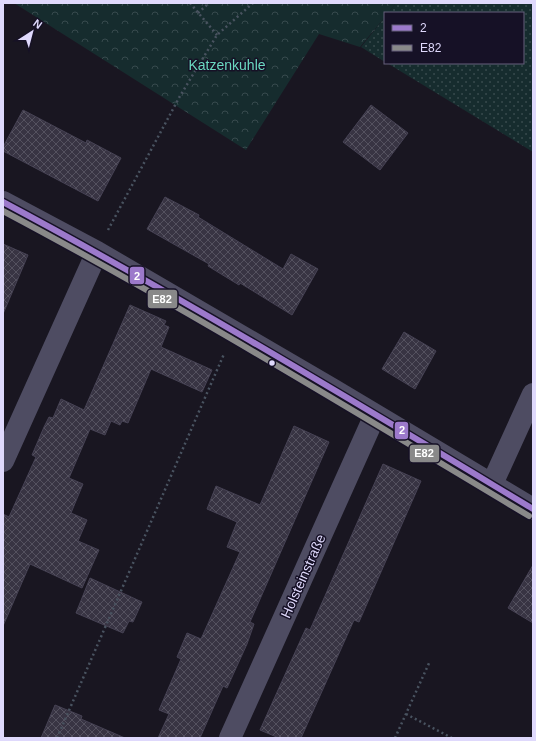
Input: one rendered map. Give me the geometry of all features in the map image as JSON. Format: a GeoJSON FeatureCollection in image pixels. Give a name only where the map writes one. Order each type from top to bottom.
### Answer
{"type":"FeatureCollection","features":[{"type":"Feature","properties":{"kind":"street"},"geometry":{"type":"LineString","coordinates":[[3,202],[97,252],[533,509]]}},
{"type":"Feature","properties":{"kind":"street"},"geometry":{"type":"LineString","coordinates":[[3,461],[97,252]]}},
{"type":"Feature","properties":{"kind":"street"},"geometry":{"type":"LineString","coordinates":[[492,484],[533,394]]}},
{"type":"Feature","properties":{"kind":"street","name":"Holsteinstraße"},"geometry":{"type":"LineString","coordinates":[[230,738],[375,415]]}},
{"type":"Feature","properties":{"kind":"path"},"geometry":{"type":"LineString","coordinates":[[190,3],[217,35]]}},
{"type":"Feature","properties":{"kind":"path"},"geometry":{"type":"LineString","coordinates":[[198,12],[209,3]]}},
{"type":"Feature","properties":{"kind":"path"},"geometry":{"type":"LineString","coordinates":[[97,252],[167,120],[217,35],[253,3]]}},
{"type":"Feature","properties":{"kind":"path"},"geometry":{"type":"LineString","coordinates":[[56,738],[234,332]]}},
{"type":"Feature","properties":{"kind":"path"},"geometry":{"type":"LineString","coordinates":[[395,738],[430,661]]}},
{"type":"Feature","properties":{"kind":"path"},"geometry":{"type":"LineString","coordinates":[[406,714],[452,738]]}},
{"type":"Feature","properties":{"kind":"green space","name":"Katzenkuhle"},"geometry":{"type":"Polygon","coordinates":[[[14,3],[396,3],[389,12],[384,12],[384,18],[360,47],[319,34],[246,150],[14,3]]]}},
{"type":"Feature","properties":{"kind":"green space"},"geometry":{"type":"Polygon","coordinates":[[[396,3],[533,3],[533,152],[389,64],[524,64],[524,12],[389,12],[396,3]]]}},
{"type":"Feature","properties":{"kind":"green space"},"geometry":{"type":"Polygon","coordinates":[[[384,18],[384,61],[361,47],[384,18]]]}},
{"type":"Feature","properties":{"kind":"building"},"geometry":{"type":"Polygon","coordinates":[[[371,105],[408,133],[380,170],[343,142],[371,105]]]}},
{"type":"Feature","properties":{"kind":"building"},"geometry":{"type":"Polygon","coordinates":[[[23,110],[86,143],[87,140],[121,158],[98,201],[3,151],[3,147],[23,110]]]}},
{"type":"Feature","properties":{"kind":"building"},"geometry":{"type":"Polygon","coordinates":[[[165,197],[199,215],[198,217],[283,269],[291,254],[318,269],[292,315],[240,283],[239,285],[208,266],[209,264],[147,229],[165,197]]]}},
{"type":"Feature","properties":{"kind":"building"},"geometry":{"type":"Polygon","coordinates":[[[3,244],[28,255],[3,314],[3,244]]]}},
{"type":"Feature","properties":{"kind":"building"},"geometry":{"type":"Polygon","coordinates":[[[130,305],[166,321],[164,325],[169,327],[161,347],[212,370],[202,392],[151,369],[128,423],[122,421],[120,425],[111,421],[105,435],[90,429],[69,478],[83,484],[71,513],[87,520],[78,541],[99,550],[82,588],[30,564],[3,626],[3,514],[9,517],[36,457],[32,455],[44,427],[49,417],[53,418],[61,399],[84,410],[130,305]]]}},
{"type":"Feature","properties":{"kind":"building"},"geometry":{"type":"Polygon","coordinates":[[[404,332],[436,351],[415,389],[382,369],[404,332]]]}},
{"type":"Feature","properties":{"kind":"building"},"geometry":{"type":"Polygon","coordinates":[[[294,426],[329,442],[250,622],[254,624],[247,644],[227,688],[223,686],[200,738],[158,738],[169,714],[159,710],[181,659],[177,657],[187,633],[201,639],[240,552],[227,547],[237,522],[207,509],[216,486],[260,505],[294,426]]]}},
{"type":"Feature","properties":{"kind":"building"},"geometry":{"type":"Polygon","coordinates":[[[383,464],[421,481],[359,622],[354,620],[301,738],[279,738],[260,730],[306,628],[310,630],[383,464]]]}},
{"type":"Feature","properties":{"kind":"building"},"geometry":{"type":"Polygon","coordinates":[[[533,565],[533,623],[508,608],[533,565]]]}},
{"type":"Feature","properties":{"kind":"building"},"geometry":{"type":"Polygon","coordinates":[[[90,578],[142,602],[133,622],[129,621],[123,633],[76,613],[90,578]]]}},
{"type":"Feature","properties":{"kind":"building"},"geometry":{"type":"Polygon","coordinates":[[[55,705],[82,716],[81,719],[125,738],[41,738],[55,705]]]}},
{"type":"Feature","properties":{"kind":"transit line","name":"2"},"geometry":{"type":"LineString","coordinates":[[3,202],[204,314],[533,509]]}},
{"type":"Feature","properties":{"kind":"transit line","name":"E82"},"geometry":{"type":"LineString","coordinates":[[3,211],[202,322],[529,516]]}}]}
